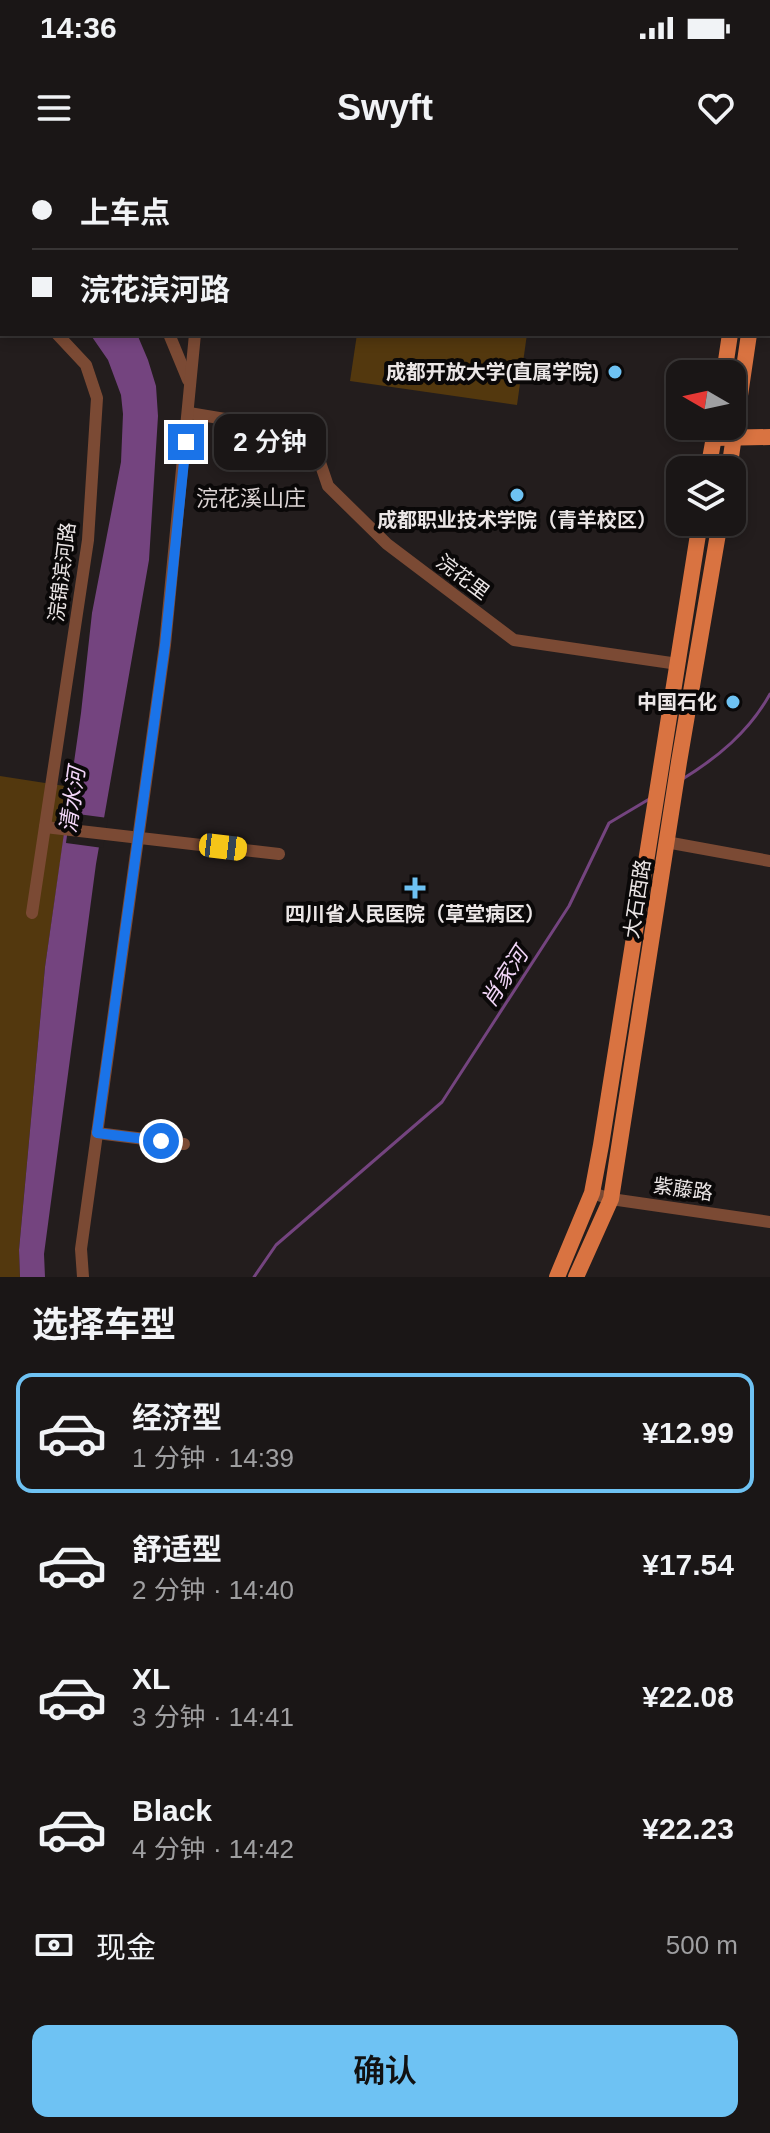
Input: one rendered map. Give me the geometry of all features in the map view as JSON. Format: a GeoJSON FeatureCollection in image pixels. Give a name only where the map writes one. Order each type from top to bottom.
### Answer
{"type":"FeatureCollection","features":[{"type":"Feature","properties":{"kind":"main road"},"geometry":{"type":"LineString","coordinates":[[726,360],[730,336]]}},
{"type":"Feature","properties":{"kind":"main road"},"geometry":{"type":"LineString","coordinates":[[745,360],[749,336]]}},
{"type":"Feature","properties":{"kind":"main road"},"geometry":{"type":"LineString","coordinates":[[746,438],[770,437]]}},
{"type":"Feature","properties":{"kind":"main road","name":"大石西路"},"geometry":{"type":"LineString","coordinates":[[557,1277],[592,1193],[698,536]]}},
{"type":"Feature","properties":{"kind":"main road","name":"大石西路"},"geometry":{"type":"LineString","coordinates":[[576,1277],[611,1199],[718,536]]}},
{"type":"Feature","properties":{"kind":"street","name":"浣锦滨河路"},"geometry":{"type":"LineString","coordinates":[[32,913],[88,540],[97,398],[86,365],[59,336]]}},
{"type":"Feature","properties":{"kind":"street"},"geometry":{"type":"LineString","coordinates":[[170,336],[190,387]]}},
{"type":"Feature","properties":{"kind":"street"},"geometry":{"type":"LineString","coordinates":[[83,1277],[81,1249],[165,645],[195,336]]}},
{"type":"Feature","properties":{"kind":"street","name":"浣花里"},"geometry":{"type":"LineString","coordinates":[[189,413],[310,433],[328,486],[387,544],[514,640],[678,664]]}},
{"type":"Feature","properties":{"kind":"street"},"geometry":{"type":"LineString","coordinates":[[45,827],[279,854]]}},
{"type":"Feature","properties":{"kind":"street"},"geometry":{"type":"LineString","coordinates":[[666,842],[770,861]]}},
{"type":"Feature","properties":{"kind":"street"},"geometry":{"type":"LineString","coordinates":[[97,1133],[184,1144]]}},
{"type":"Feature","properties":{"kind":"street","name":"紫藤路"},"geometry":{"type":"LineString","coordinates":[[592,1193],[611,1199],[770,1222]]}},
{"type":"Feature","properties":{"kind":"shaded area"},"geometry":{"type":"Polygon","coordinates":[[[357,336],[527,336],[517,405],[350,381],[357,336]]]}},
{"type":"Feature","properties":{"kind":"shaded area"},"geometry":{"type":"Polygon","coordinates":[[[0,776],[71,787],[45,967],[19,1250],[20,1277],[0,1277],[0,776]]]}},
{"type":"Feature","properties":{"kind":"water","name":"清水河"},"geometry":{"type":"Polygon","coordinates":[[[91,336],[138,336],[156,386],[158,416],[149,560],[96,864],[44,1254],[45,1277],[20,1277],[19,1250],[45,967],[92,613],[121,462],[121,395],[108,360],[91,336]]]}},
{"type":"Feature","properties":{"kind":"pier"},"geometry":{"type":"Polygon","coordinates":[[[70,813],[108,818],[103,848],[66,843],[70,813]]]}},
{"type":"Feature","properties":{"kind":"waterway","name":"肖家河"},"geometry":{"type":"LineString","coordinates":[[681,780],[731,743],[762,708],[770,694]]}},
{"type":"Feature","properties":{"kind":"waterway","name":"肖家河"},"geometry":{"type":"LineString","coordinates":[[254,1277],[276,1245],[442,1102],[569,906],[609,823],[651,798]]}},
{"type":"Feature","properties":{"kind":"place","name":"成都开放大学(直属学院)"},"geometry":{"type":"Point","coordinates":[615,372]}},
{"type":"Feature","properties":{"kind":"place","name":"成都职业技术学院（青羊校区）"},"geometry":{"type":"Point","coordinates":[517,495]}},
{"type":"Feature","properties":{"kind":"place","name":"中国石化"},"geometry":{"type":"Point","coordinates":[733,702]}},
{"type":"Feature","properties":{"kind":"place","name":"四川省人民医院（草堂病区）"},"geometry":{"type":"Point","coordinates":[415,888]}},
{"type":"Feature","properties":{"kind":"district","name":"浣花溪山庄"},"geometry":{"type":"Point","coordinates":[251,498]}},
{"type":"Feature","properties":{"kind":"route"},"geometry":{"type":"LineString","coordinates":[[161,1141],[97,1133],[165,645],[186,442]]}}]}
